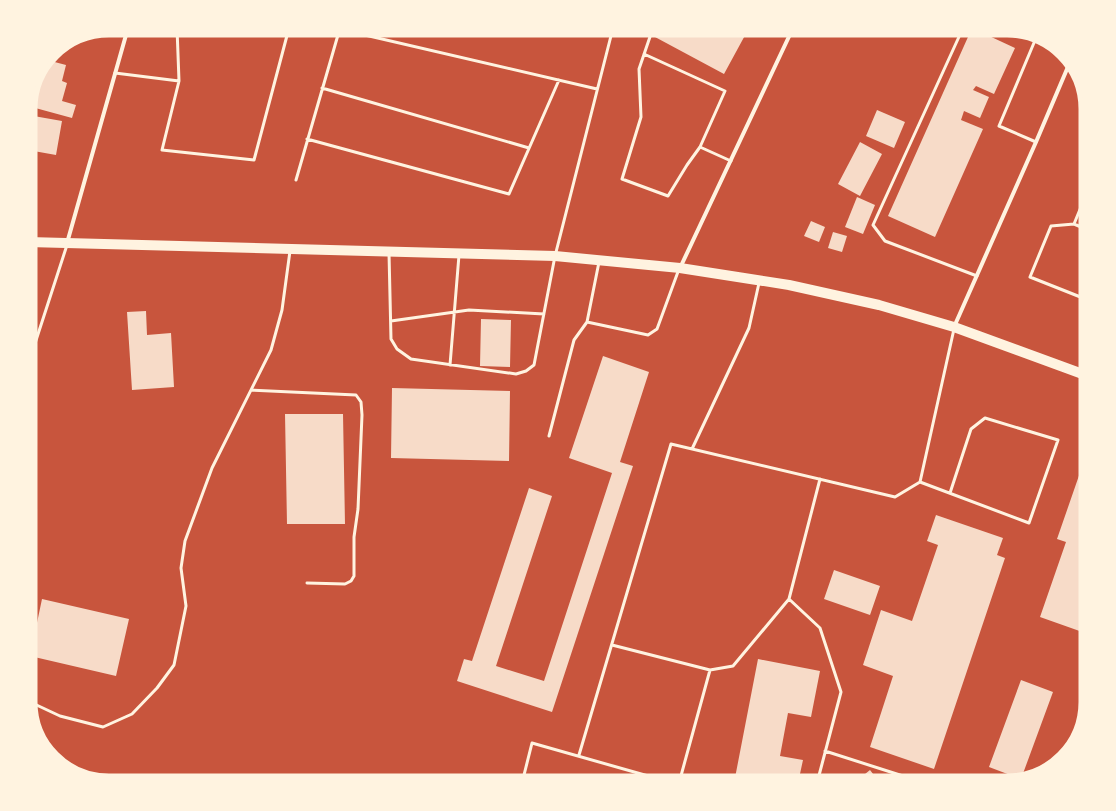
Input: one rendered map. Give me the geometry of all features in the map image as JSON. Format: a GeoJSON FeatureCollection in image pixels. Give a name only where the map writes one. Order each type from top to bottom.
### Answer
{"type":"FeatureCollection","features":[{"type":"Feature","properties":{"kind":"main road"},"geometry":{"type":"LineString","coordinates":[[35,242],[555,256],[680,268],[789,285],[879,305],[954,327],[1081,373]]}},
{"type":"Feature","properties":{"kind":"street"},"geometry":{"type":"LineString","coordinates":[[67,244],[126,35]]}},
{"type":"Feature","properties":{"kind":"street"},"geometry":{"type":"LineString","coordinates":[[680,268],[790,35]]}},
{"type":"Feature","properties":{"kind":"street"},"geometry":{"type":"LineString","coordinates":[[954,327],[1068,67]]}},
{"type":"Feature","properties":{"kind":"lane"},"geometry":{"type":"LineString","coordinates":[[177,35],[179,81],[162,150],[254,160],[287,35]]}},
{"type":"Feature","properties":{"kind":"lane"},"geometry":{"type":"LineString","coordinates":[[296,180],[338,35]]}},
{"type":"Feature","properties":{"kind":"lane"},"geometry":{"type":"LineString","coordinates":[[369,35],[597,89]]}},
{"type":"Feature","properties":{"kind":"lane"},"geometry":{"type":"LineString","coordinates":[[388,252],[391,339],[397,349],[411,359],[516,374],[526,371],[534,365],[555,256],[611,35]]}},
{"type":"Feature","properties":{"kind":"lane"},"geometry":{"type":"LineString","coordinates":[[644,54],[725,92],[700,147],[686,165],[668,196],[622,179],[641,117],[639,69],[644,54],[651,35]]}},
{"type":"Feature","properties":{"kind":"lane"},"geometry":{"type":"LineString","coordinates":[[960,35],[873,225],[885,241],[977,276]]}},
{"type":"Feature","properties":{"kind":"lane"},"geometry":{"type":"LineString","coordinates":[[1035,41],[999,126],[1036,142]]}},
{"type":"Feature","properties":{"kind":"lane"},"geometry":{"type":"LineString","coordinates":[[115,73],[179,81]]}},
{"type":"Feature","properties":{"kind":"lane"},"geometry":{"type":"LineString","coordinates":[[307,139],[509,194],[559,80]]}},
{"type":"Feature","properties":{"kind":"lane"},"geometry":{"type":"LineString","coordinates":[[322,88],[529,148]]}},
{"type":"Feature","properties":{"kind":"lane"},"geometry":{"type":"LineString","coordinates":[[700,147],[731,161]]}},
{"type":"Feature","properties":{"kind":"lane"},"geometry":{"type":"LineString","coordinates":[[1074,224],[1081,207]]}},
{"type":"Feature","properties":{"kind":"lane"},"geometry":{"type":"LineString","coordinates":[[1081,227],[1074,224],[1051,226],[1030,277],[1081,297]]}},
{"type":"Feature","properties":{"kind":"lane"},"geometry":{"type":"LineString","coordinates":[[35,342],[67,244]]}},
{"type":"Feature","properties":{"kind":"lane"},"geometry":{"type":"LineString","coordinates":[[35,704],[60,716],[103,727],[132,714],[157,688],[174,665],[186,606],[181,568],[185,541],[212,468],[271,350],[282,310],[290,249]]}},
{"type":"Feature","properties":{"kind":"lane"},"geometry":{"type":"LineString","coordinates":[[450,365],[459,254]]}},
{"type":"Feature","properties":{"kind":"lane"},"geometry":{"type":"LineString","coordinates":[[549,436],[574,340],[587,322],[599,260]]}},
{"type":"Feature","properties":{"kind":"lane"},"geometry":{"type":"LineString","coordinates":[[587,322],[648,335],[657,329],[680,268]]}},
{"type":"Feature","properties":{"kind":"lane"},"geometry":{"type":"LineString","coordinates":[[692,449],[750,328],[759,280]]}},
{"type":"Feature","properties":{"kind":"lane"},"geometry":{"type":"LineString","coordinates":[[391,321],[469,310],[544,314]]}},
{"type":"Feature","properties":{"kind":"lane"},"geometry":{"type":"LineString","coordinates":[[579,755],[671,444],[895,497],[920,482],[954,327]]}},
{"type":"Feature","properties":{"kind":"lane"},"geometry":{"type":"LineString","coordinates":[[252,390],[356,395],[360,402],[362,415],[358,509],[354,537],[354,576],[351,581],[345,584],[307,583]]}},
{"type":"Feature","properties":{"kind":"lane"},"geometry":{"type":"LineString","coordinates":[[920,482],[1029,523],[1058,440],[985,418],[971,429],[950,493]]}},
{"type":"Feature","properties":{"kind":"lane"},"geometry":{"type":"LineString","coordinates":[[612,645],[710,670],[733,666],[789,599],[820,479]]}},
{"type":"Feature","properties":{"kind":"lane"},"geometry":{"type":"LineString","coordinates":[[789,599],[820,628],[841,692],[819,776]]}},
{"type":"Feature","properties":{"kind":"lane"},"geometry":{"type":"LineString","coordinates":[[681,776],[710,670]]}},
{"type":"Feature","properties":{"kind":"lane"},"geometry":{"type":"LineString","coordinates":[[524,776],[532,743],[650,776]]}},
{"type":"Feature","properties":{"kind":"lane"},"geometry":{"type":"LineString","coordinates":[[826,751],[903,776]]}},
{"type":"Feature","properties":{"kind":"building"},"geometry":{"type":"Polygon","coordinates":[[[656,35],[745,35],[724,74],[655,37],[656,35]]]}},
{"type":"Feature","properties":{"kind":"building"},"geometry":{"type":"Polygon","coordinates":[[[969,35],[987,35],[1015,48],[994,94],[976,86],[973,90],[989,97],[980,118],[964,111],[961,120],[983,129],[935,237],[888,216],[969,35]]]}},
{"type":"Feature","properties":{"kind":"building"},"geometry":{"type":"Polygon","coordinates":[[[52,61],[66,65],[62,81],[67,83],[62,101],[76,105],[72,118],[35,108],[36,95],[39,85],[52,61]]]}},
{"type":"Feature","properties":{"kind":"building"},"geometry":{"type":"Polygon","coordinates":[[[877,110],[905,122],[894,148],[866,136],[877,110]]]}},
{"type":"Feature","properties":{"kind":"building"},"geometry":{"type":"Polygon","coordinates":[[[35,116],[62,121],[56,155],[35,151],[35,116]]]}},
{"type":"Feature","properties":{"kind":"building"},"geometry":{"type":"Polygon","coordinates":[[[860,142],[882,154],[860,196],[838,184],[860,142]]]}},
{"type":"Feature","properties":{"kind":"building"},"geometry":{"type":"Polygon","coordinates":[[[857,197],[875,205],[863,234],[845,227],[857,197]]]}},
{"type":"Feature","properties":{"kind":"building"},"geometry":{"type":"Polygon","coordinates":[[[811,221],[825,227],[819,242],[804,236],[811,221]]]}},
{"type":"Feature","properties":{"kind":"building"},"geometry":{"type":"Polygon","coordinates":[[[833,232],[847,236],[842,252],[828,248],[833,232]]]}},
{"type":"Feature","properties":{"kind":"building"},"geometry":{"type":"Polygon","coordinates":[[[146,311],[147,335],[171,333],[174,387],[132,390],[127,312],[146,311]]]}},
{"type":"Feature","properties":{"kind":"building"},"geometry":{"type":"Polygon","coordinates":[[[481,319],[511,320],[510,367],[480,366],[481,319]]]}},
{"type":"Feature","properties":{"kind":"building"},"geometry":{"type":"Polygon","coordinates":[[[603,356],[649,372],[620,462],[633,466],[552,712],[457,681],[464,659],[472,661],[529,488],[552,496],[496,666],[544,681],[612,473],[569,458],[603,356]]]}},
{"type":"Feature","properties":{"kind":"building"},"geometry":{"type":"Polygon","coordinates":[[[392,388],[510,391],[509,461],[391,458],[392,388]]]}},
{"type":"Feature","properties":{"kind":"building"},"geometry":{"type":"Polygon","coordinates":[[[285,414],[343,414],[345,524],[287,524],[285,414]]]}},
{"type":"Feature","properties":{"kind":"building"},"geometry":{"type":"Polygon","coordinates":[[[1081,470],[1081,632],[1040,617],[1066,542],[1057,539],[1081,470]]]}},
{"type":"Feature","properties":{"kind":"building"},"geometry":{"type":"Polygon","coordinates":[[[936,515],[1003,538],[997,555],[1005,558],[934,769],[870,747],[893,676],[863,665],[881,610],[912,621],[938,545],[927,541],[936,515]]]}},
{"type":"Feature","properties":{"kind":"building"},"geometry":{"type":"Polygon","coordinates":[[[834,570],[880,586],[870,615],[824,599],[834,570]]]}},
{"type":"Feature","properties":{"kind":"building"},"geometry":{"type":"Polygon","coordinates":[[[42,599],[129,619],[116,676],[35,657],[35,632],[42,599]]]}},
{"type":"Feature","properties":{"kind":"building"},"geometry":{"type":"Polygon","coordinates":[[[758,659],[820,671],[811,717],[788,713],[780,756],[803,760],[800,776],[735,776],[758,659]]]}},
{"type":"Feature","properties":{"kind":"building"},"geometry":{"type":"Polygon","coordinates":[[[1021,680],[1053,692],[1023,775],[1012,776],[989,767],[1021,680]]]}},
{"type":"Feature","properties":{"kind":"building"},"geometry":{"type":"Polygon","coordinates":[[[870,770],[875,776],[863,776],[870,770]]]}}]}
